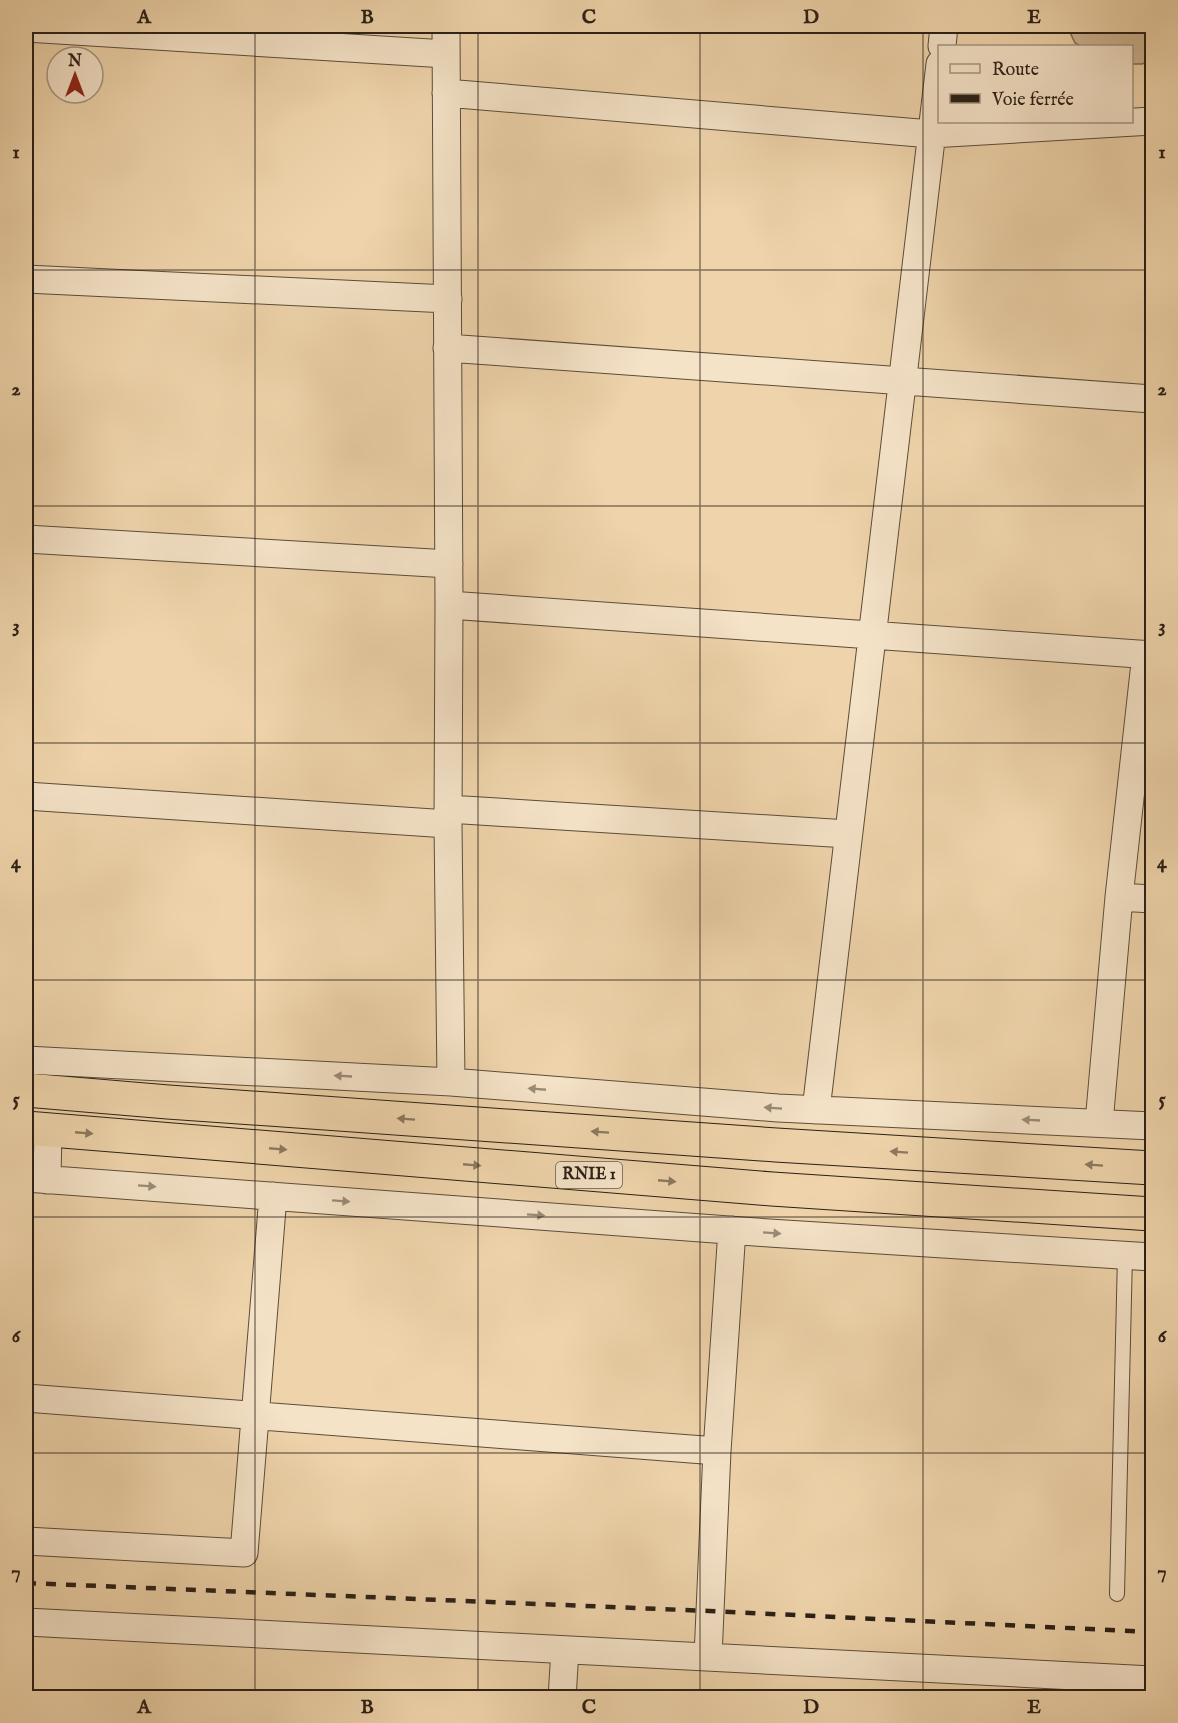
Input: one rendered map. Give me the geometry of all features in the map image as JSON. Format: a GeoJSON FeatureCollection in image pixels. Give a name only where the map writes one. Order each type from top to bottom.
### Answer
{"type":"FeatureCollection","features":[{"type":"Feature","properties":{"kind":"highway"},"geometry":{"type":"LineString","coordinates":[[37,1129],[37,1076],[168,1102],[1152,1168]]}},
{"type":"Feature","properties":{"kind":"highway","name":"RNIE 1"},"geometry":{"type":"LineString","coordinates":[[37,1129],[772,1190],[1152,1214]]}},
{"type":"Feature","properties":{"kind":"street"},"geometry":{"type":"LineString","coordinates":[[446,26],[451,1082]]}},
{"type":"Feature","properties":{"kind":"street"},"geometry":{"type":"LineString","coordinates":[[942,45],[944,26]]}},
{"type":"Feature","properties":{"kind":"street"},"geometry":{"type":"LineString","coordinates":[[26,28],[446,54]]}},
{"type":"Feature","properties":{"kind":"street"},"geometry":{"type":"LineString","coordinates":[[816,1110],[938,73]]}},
{"type":"Feature","properties":{"kind":"street"},"geometry":{"type":"LineString","coordinates":[[446,93],[931,134],[1118,123]]}},
{"type":"Feature","properties":{"kind":"street"},"geometry":{"type":"LineString","coordinates":[[1133,122],[1152,121]]}},
{"type":"Feature","properties":{"kind":"street"},"geometry":{"type":"LineString","coordinates":[[26,279],[448,299]]}},
{"type":"Feature","properties":{"kind":"street"},"geometry":{"type":"LineString","coordinates":[[447,348],[1152,399]]}},
{"type":"Feature","properties":{"kind":"street"},"geometry":{"type":"LineString","coordinates":[[26,539],[448,564]]}},
{"type":"Feature","properties":{"kind":"street"},"geometry":{"type":"LineString","coordinates":[[449,605],[1149,655],[1119,897],[1099,1123]]}},
{"type":"Feature","properties":{"kind":"street"},"geometry":{"type":"LineString","coordinates":[[26,796],[848,834]]}},
{"type":"Feature","properties":{"kind":"street"},"geometry":{"type":"LineString","coordinates":[[1119,897],[1152,899]]}},
{"type":"Feature","properties":{"kind":"street"},"geometry":{"type":"LineString","coordinates":[[37,1076],[451,1082],[816,1110],[1152,1126]]}},
{"type":"Feature","properties":{"kind":"street"},"geometry":{"type":"LineString","coordinates":[[37,1129],[36,1179],[732,1230],[1152,1257]]}},
{"type":"Feature","properties":{"kind":"street"},"geometry":{"type":"LineString","coordinates":[[26,1541],[244,1553],[273,1196]]}},
{"type":"Feature","properties":{"kind":"street"},"geometry":{"type":"LineString","coordinates":[[708,1657],[717,1451],[732,1230]]}},
{"type":"Feature","properties":{"kind":"street"},"geometry":{"type":"LineString","coordinates":[[26,1398],[717,1451]]}},
{"type":"Feature","properties":{"kind":"street"},"geometry":{"type":"LineString","coordinates":[[26,1622],[1152,1680]]}},
{"type":"Feature","properties":{"kind":"street"},"geometry":{"type":"LineString","coordinates":[[562,1698],[565,1650]]}},
{"type":"Feature","properties":{"kind":"lane"},"geometry":{"type":"LineString","coordinates":[[1117,1594],[1125,1255]]}},
{"type":"Feature","properties":{"kind":"shaded area"},"geometry":{"type":"Polygon","coordinates":[[[1067,26],[1152,26],[1152,60],[1142,64],[1133,64],[1133,45],[1079,45],[1075,43],[1067,26]]]}},
{"type":"Feature","properties":{"kind":"railway"},"geometry":{"type":"LineString","coordinates":[[26,1583],[1152,1632]]}}]}
